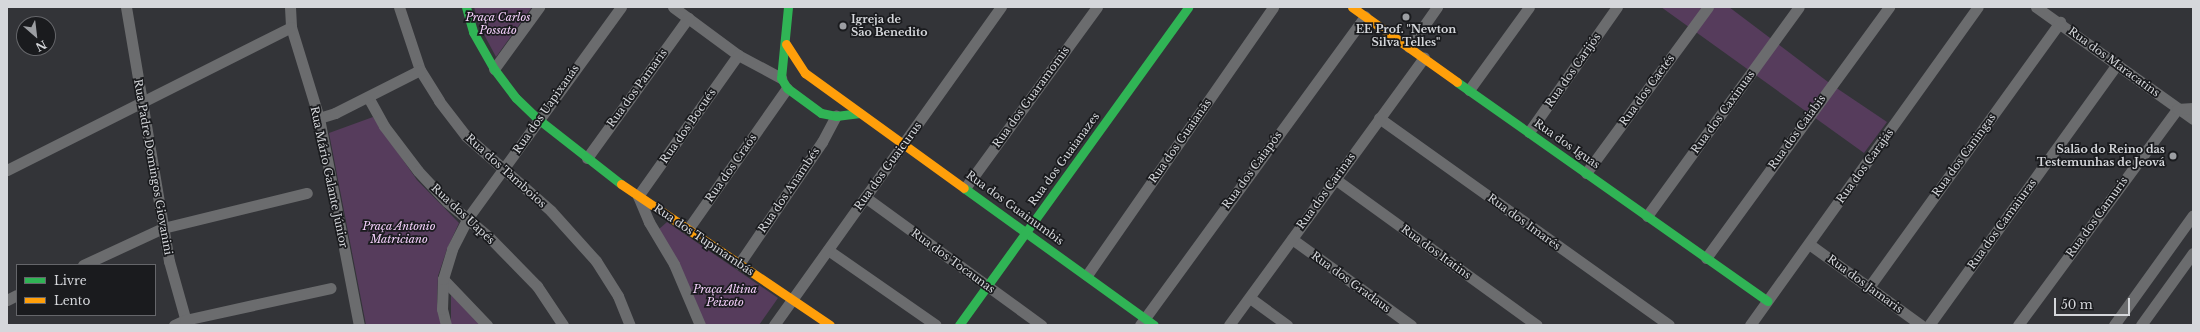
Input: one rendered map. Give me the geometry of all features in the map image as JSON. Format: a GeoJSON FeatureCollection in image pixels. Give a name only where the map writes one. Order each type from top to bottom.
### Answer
{"type":"FeatureCollection","features":[{"type":"Feature","properties":{"kind":"street","name":"Rua Padre Domingos Giovanini"},"geometry":{"type":"LineString","coordinates":[[126,7],[143,100],[169,261],[186,322]]}},
{"type":"Feature","properties":{"kind":"street","name":"Rua Mário Galante Júnior"},"geometry":{"type":"LineString","coordinates":[[290,7],[291,27],[319,118],[359,325]]}},
{"type":"Feature","properties":{"kind":"street","name":"Rua dos Tamboios"},"geometry":{"type":"LineString","coordinates":[[399,7],[420,70],[439,101],[466,136],[551,211],[596,261],[618,296],[630,325]]}},
{"type":"Feature","properties":{"kind":"street","name":"Rua dos Tupinambás"},"geometry":{"type":"LineString","coordinates":[[466,7],[473,32],[494,69],[516,98],[538,119],[638,196],[830,325]]}},
{"type":"Feature","properties":{"kind":"street"},"geometry":{"type":"LineString","coordinates":[[494,69],[539,7]]}},
{"type":"Feature","properties":{"kind":"street","name":"Rua dos Uapixanás"},"geometry":{"type":"LineString","coordinates":[[446,325],[442,309],[443,279],[452,249],[467,219],[504,170],[538,119],[621,7]]}},
{"type":"Feature","properties":{"kind":"street"},"geometry":{"type":"LineString","coordinates":[[675,7],[738,55],[781,78],[787,88],[821,113],[836,116],[860,113]]}},
{"type":"Feature","properties":{"kind":"street"},"geometry":{"type":"LineString","coordinates":[[781,78],[786,44],[788,7]]}},
{"type":"Feature","properties":{"kind":"street","name":"Rua dos Guaicurus"},"geometry":{"type":"LineString","coordinates":[[774,325],[1001,7]]}},
{"type":"Feature","properties":{"kind":"street","name":"Rua dos Guaramomis"},"geometry":{"type":"LineString","coordinates":[[965,188],[1097,7]]}},
{"type":"Feature","properties":{"kind":"street","name":"Rua dos Guaianazes"},"geometry":{"type":"LineString","coordinates":[[959,325],[1188,7]]}},
{"type":"Feature","properties":{"kind":"street","name":"Rua dos Guaianãs"},"geometry":{"type":"LineString","coordinates":[[1087,275],[1273,7]]}},
{"type":"Feature","properties":{"kind":"street","name":"Rua dos Iguas"},"geometry":{"type":"LineString","coordinates":[[1352,7],[1767,301]]}},
{"type":"Feature","properties":{"kind":"street"},"geometry":{"type":"LineString","coordinates":[[1410,47],[1437,7]]}},
{"type":"Feature","properties":{"kind":"street"},"geometry":{"type":"LineString","coordinates":[[1469,90],[1529,7]]}},
{"type":"Feature","properties":{"kind":"street","name":"Rua dos Carijós"},"geometry":{"type":"LineString","coordinates":[[1528,132],[1617,7]]}},
{"type":"Feature","properties":{"kind":"street","name":"Rua dos Caetés"},"geometry":{"type":"LineString","coordinates":[[1586,173],[1708,7]]}},
{"type":"Feature","properties":{"kind":"street","name":"Rua dos Caxinuas"},"geometry":{"type":"LineString","coordinates":[[1647,216],[1799,7]]}},
{"type":"Feature","properties":{"kind":"street","name":"Rua dos Caiabis"},"geometry":{"type":"LineString","coordinates":[[1706,258],[1889,7]]}},
{"type":"Feature","properties":{"kind":"street","name":"Rua dos Carajás"},"geometry":{"type":"LineString","coordinates":[[1750,325],[1978,7]]}},
{"type":"Feature","properties":{"kind":"street","name":"Rua dos Maracatins"},"geometry":{"type":"LineString","coordinates":[[2036,7],[2060,22],[2177,109],[2192,117]]}},
{"type":"Feature","properties":{"kind":"street","name":"Rua dos Caiapós"},"geometry":{"type":"LineString","coordinates":[[1146,323],[1365,16]]}},
{"type":"Feature","properties":{"kind":"street","name":"Rua dos Pamaris"},"geometry":{"type":"LineString","coordinates":[[587,158],[688,18]]}},
{"type":"Feature","properties":{"kind":"street","name":"Rua dos Caningas"},"geometry":{"type":"LineString","coordinates":[[1869,287],[2060,22]]}},
{"type":"Feature","properties":{"kind":"street"},"geometry":{"type":"LineString","coordinates":[[7,170],[143,100],[291,27]]}},
{"type":"Feature","properties":{"kind":"street","name":"Rua dos Guainumbis"},"geometry":{"type":"LineString","coordinates":[[786,44],[805,73],[1027,231],[1087,275],[1146,323]]}},
{"type":"Feature","properties":{"kind":"street","name":"Rua dos Bocués"},"geometry":{"type":"LineString","coordinates":[[638,196],[738,55]]}},
{"type":"Feature","properties":{"kind":"street","name":"Rua dos Carinas"},"geometry":{"type":"LineString","coordinates":[[1229,325],[1424,58]]}},
{"type":"Feature","properties":{"kind":"street","name":"Rua dos Camaiuras"},"geometry":{"type":"LineString","coordinates":[[1929,325],[2117,64]]}},
{"type":"Feature","properties":{"kind":"street"},"geometry":{"type":"LineString","coordinates":[[319,118],[368,97],[420,70]]}},
{"type":"Feature","properties":{"kind":"street","name":"Rua dos Craós"},"geometry":{"type":"LineString","coordinates":[[688,230],[787,88]]}},
{"type":"Feature","properties":{"kind":"street","name":"Rua dos Uapés"},"geometry":{"type":"LineString","coordinates":[[368,97],[384,126],[418,171],[537,286],[563,325]]}},
{"type":"Feature","properties":{"kind":"street","name":"Rua dos Camuris"},"geometry":{"type":"LineString","coordinates":[[2018,325],[2177,109]]}},
{"type":"Feature","properties":{"kind":"street","name":"Rua dos Anambés"},"geometry":{"type":"LineString","coordinates":[[739,264],[822,142],[836,116]]}},
{"type":"Feature","properties":{"kind":"street","name":"Rua dos Imarés"},"geometry":{"type":"LineString","coordinates":[[1379,118],[1669,325]]}},
{"type":"Feature","properties":{"kind":"street","name":"Rua dos Itatins"},"geometry":{"type":"LineString","coordinates":[[1335,179],[1537,325]]}},
{"type":"Feature","properties":{"kind":"street"},"geometry":{"type":"LineString","coordinates":[[85,264],[163,228],[308,193]]}},
{"type":"Feature","properties":{"kind":"street","name":"Rua dos Tupinambás"},"geometry":{"type":"LineString","coordinates":[[638,196],[649,222],[674,264],[700,325]]}},
{"type":"Feature","properties":{"kind":"street","name":"Rua dos Tocaunas"},"geometry":{"type":"LineString","coordinates":[[865,197],[1041,325]]}},
{"type":"Feature","properties":{"kind":"street"},"geometry":{"type":"LineString","coordinates":[[2114,325],[2193,216]]}},
{"type":"Feature","properties":{"kind":"street","name":"Rua dos Gradaus"},"geometry":{"type":"LineString","coordinates":[[1292,240],[1411,325]]}},
{"type":"Feature","properties":{"kind":"street","name":"Rua dos Jamaris"},"geometry":{"type":"LineString","coordinates":[[1809,244],[1921,325]]}},
{"type":"Feature","properties":{"kind":"street"},"geometry":{"type":"LineString","coordinates":[[828,250],[936,325]]}},
{"type":"Feature","properties":{"kind":"street"},"geometry":{"type":"LineString","coordinates":[[2141,325],[2193,253]]}},
{"type":"Feature","properties":{"kind":"street"},"geometry":{"type":"LineString","coordinates":[[443,279],[487,325]]}},
{"type":"Feature","properties":{"kind":"street"},"geometry":{"type":"LineString","coordinates":[[174,325],[331,288]]}},
{"type":"Feature","properties":{"kind":"street"},"geometry":{"type":"LineString","coordinates":[[1250,298],[1288,325]]}},
{"type":"Feature","properties":{"kind":"green space","name":"Praça Carlos Possato"},"geometry":{"type":"Polygon","coordinates":[[[474,7],[532,7],[496,57],[479,25],[474,7]]]}},
{"type":"Feature","properties":{"kind":"green space"},"geometry":{"type":"Polygon","coordinates":[[[1661,7],[1729,7],[1832,85],[1887,122],[1864,153],[1661,7]]]}},
{"type":"Feature","properties":{"kind":"green space","name":"Praça Antonio Matriciano"},"geometry":{"type":"Polygon","coordinates":[[[373,117],[417,180],[459,223],[447,249],[438,276],[437,302],[443,325],[366,325],[329,133],[373,117]]]}},
{"type":"Feature","properties":{"kind":"green space","name":"Praça Altina Peixoto"},"geometry":{"type":"Polygon","coordinates":[[[667,222],[778,298],[759,325],[704,325],[658,230],[667,222]]]}},
{"type":"Feature","properties":{"kind":"green space"},"geometry":{"type":"Polygon","coordinates":[[[451,295],[473,316],[481,325],[451,325],[451,295]]]}},
{"type":"Feature","properties":{"kind":"traffic: fast"},"geometry":{"type":"LineString","coordinates":[[466,7],[473,32],[494,69],[516,98],[538,119],[621,184]]}},
{"type":"Feature","properties":{"kind":"traffic: fast"},"geometry":{"type":"LineString","coordinates":[[788,7],[781,78],[787,88],[821,113],[836,116],[860,113]]}},
{"type":"Feature","properties":{"kind":"traffic: fast"},"geometry":{"type":"LineString","coordinates":[[959,325],[1188,7]]}},
{"type":"Feature","properties":{"kind":"traffic: fast"},"geometry":{"type":"LineString","coordinates":[[1457,82],[1767,301]]}},
{"type":"Feature","properties":{"kind":"traffic: fast"},"geometry":{"type":"LineString","coordinates":[[964,188],[1154,325]]}},
{"type":"Feature","properties":{"kind":"traffic: slow"},"geometry":{"type":"LineString","coordinates":[[1352,7],[1457,82]]}},
{"type":"Feature","properties":{"kind":"traffic: slow"},"geometry":{"type":"LineString","coordinates":[[786,44],[805,73],[964,188]]}},
{"type":"Feature","properties":{"kind":"traffic: slow"},"geometry":{"type":"LineString","coordinates":[[621,184],[830,325]]}},
{"type":"Feature","properties":{"kind":"place","name":"EE Prof. \"Newton Silva Telles\""},"geometry":{"type":"Point","coordinates":[1406,17]}},
{"type":"Feature","properties":{"kind":"place","name":"Igreja de São Benedito"},"geometry":{"type":"Point","coordinates":[843,26]}},
{"type":"Feature","properties":{"kind":"place","name":"Salão do Reino das Testemunhas de Jeová"},"geometry":{"type":"Point","coordinates":[2173,156]}}]}
